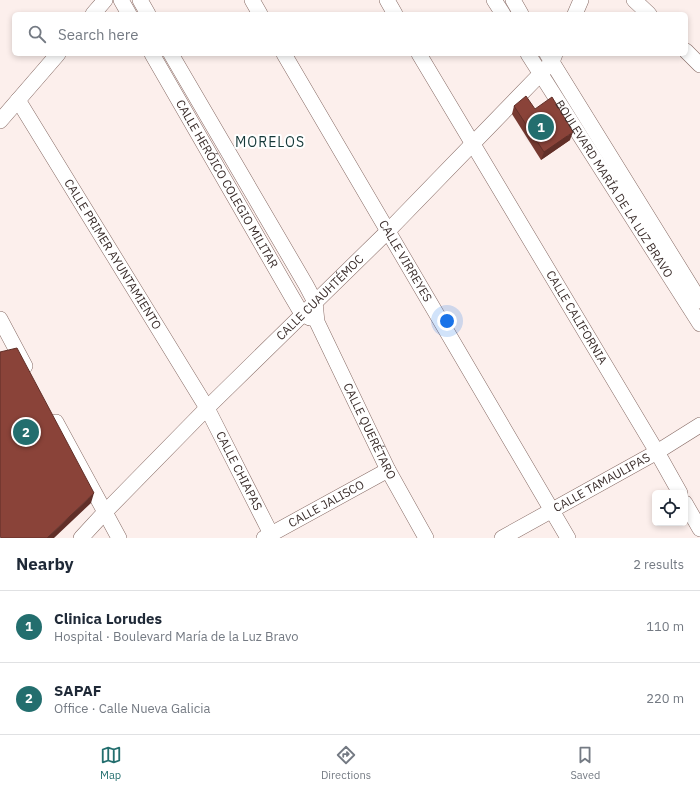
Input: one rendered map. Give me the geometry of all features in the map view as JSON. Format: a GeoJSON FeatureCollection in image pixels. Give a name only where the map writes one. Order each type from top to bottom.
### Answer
{"type":"FeatureCollection","features":[{"type":"Feature","properties":{"kind":"street"},"geometry":{"type":"LineString","coordinates":[[95,12],[105,0]]}},
{"type":"Feature","properties":{"kind":"street"},"geometry":{"type":"LineString","coordinates":[[121,0],[128,12]]}},
{"type":"Feature","properties":{"kind":"street"},"geometry":{"type":"LineString","coordinates":[[140,0],[147,12]]}},
{"type":"Feature","properties":{"kind":"street"},"geometry":{"type":"LineString","coordinates":[[252,0],[259,12]]}},
{"type":"Feature","properties":{"kind":"street"},"geometry":{"type":"LineString","coordinates":[[387,0],[394,12]]}},
{"type":"Feature","properties":{"kind":"street"},"geometry":{"type":"LineString","coordinates":[[494,0],[501,12]]}},
{"type":"Feature","properties":{"kind":"street"},"geometry":{"type":"LineString","coordinates":[[513,0],[521,12]]}},
{"type":"Feature","properties":{"kind":"street"},"geometry":{"type":"LineString","coordinates":[[576,12],[582,0]]}},
{"type":"Feature","properties":{"kind":"street"},"geometry":{"type":"LineString","coordinates":[[634,0],[647,12]]}},
{"type":"Feature","properties":{"kind":"street"},"geometry":{"type":"LineString","coordinates":[[688,52],[700,65]]}},
{"type":"Feature","properties":{"kind":"street"},"geometry":{"type":"LineString","coordinates":[[0,121],[56,56]]}},
{"type":"Feature","properties":{"kind":"street","name":"CALLE HERÓICO COLEGIO MILITAR"},"geometry":{"type":"LineString","coordinates":[[153,56],[302,314]]}},
{"type":"Feature","properties":{"kind":"street","name":"CALLE HERÓICO COLEGIO MILITAR"},"geometry":{"type":"LineString","coordinates":[[172,56],[315,302]]}},
{"type":"Feature","properties":{"kind":"street","name":"CALLE VIRREYES"},"geometry":{"type":"LineString","coordinates":[[285,56],[568,538]]}},
{"type":"Feature","properties":{"kind":"street","name":"CALLE CALIFORNIA"},"geometry":{"type":"LineString","coordinates":[[420,56],[678,490]]}},
{"type":"Feature","properties":{"kind":"street","name":"BOULEVARD MARÍA DE LA LUZ BRAVO"},"geometry":{"type":"LineString","coordinates":[[529,56],[700,324]]}},
{"type":"Feature","properties":{"kind":"street","name":"CALLE CUAUHTÉMOC"},"geometry":{"type":"LineString","coordinates":[[81,538],[207,408],[388,231],[540,73],[551,57]]}},
{"type":"Feature","properties":{"kind":"street","name":"BOULEVARD MARÍA DE LA LUZ BRAVO"},"geometry":{"type":"LineString","coordinates":[[551,57],[700,301]]}},
{"type":"Feature","properties":{"kind":"street","name":"CALLE PRIMER AYUNTAMIENTO"},"geometry":{"type":"LineString","coordinates":[[18,100],[207,408]]}},
{"type":"Feature","properties":{"kind":"street","name":"CALLE QUERÉTARO"},"geometry":{"type":"LineString","coordinates":[[315,302],[317,322],[388,470],[426,538]]}},
{"type":"Feature","properties":{"kind":"street"},"geometry":{"type":"LineString","coordinates":[[302,314],[317,322]]}},
{"type":"Feature","properties":{"kind":"street"},"geometry":{"type":"LineString","coordinates":[[0,319],[34,381]]}},
{"type":"Feature","properties":{"kind":"street","name":"CALLE CHIAPAS"},"geometry":{"type":"LineString","coordinates":[[207,408],[268,536]]}},
{"type":"Feature","properties":{"kind":"street"},"geometry":{"type":"LineString","coordinates":[[49,409],[119,538]]}},
{"type":"Feature","properties":{"kind":"street","name":"CALLE TAMAULIPAS"},"geometry":{"type":"LineString","coordinates":[[502,538],[657,452],[700,425]]}},
{"type":"Feature","properties":{"kind":"street","name":"CALLE JALISCO"},"geometry":{"type":"LineString","coordinates":[[268,536],[388,470]]}},
{"type":"Feature","properties":{"kind":"street"},"geometry":{"type":"LineString","coordinates":[[688,507],[700,529]]}},
{"type":"Feature","properties":{"kind":"building"},"geometry":{"type":"Polygon","coordinates":[[[526,96],[535,109],[552,97],[573,132],[544,152],[514,106],[526,96]]]}},
{"type":"Feature","properties":{"kind":"building"},"geometry":{"type":"Polygon","coordinates":[[[17,348],[94,493],[47,538],[1,538],[0,536],[0,352],[17,348]]]}},
{"type":"Feature","properties":{"kind":"place","name":"Clinica Lorudes"},"geometry":{"type":"Point","coordinates":[541,127]}},
{"type":"Feature","properties":{"kind":"place","name":"SAPAF"},"geometry":{"type":"Point","coordinates":[26,432]}},
{"type":"Feature","properties":{"kind":"district","name":"MORELOS"},"geometry":{"type":"Point","coordinates":[270,142]}}]}
